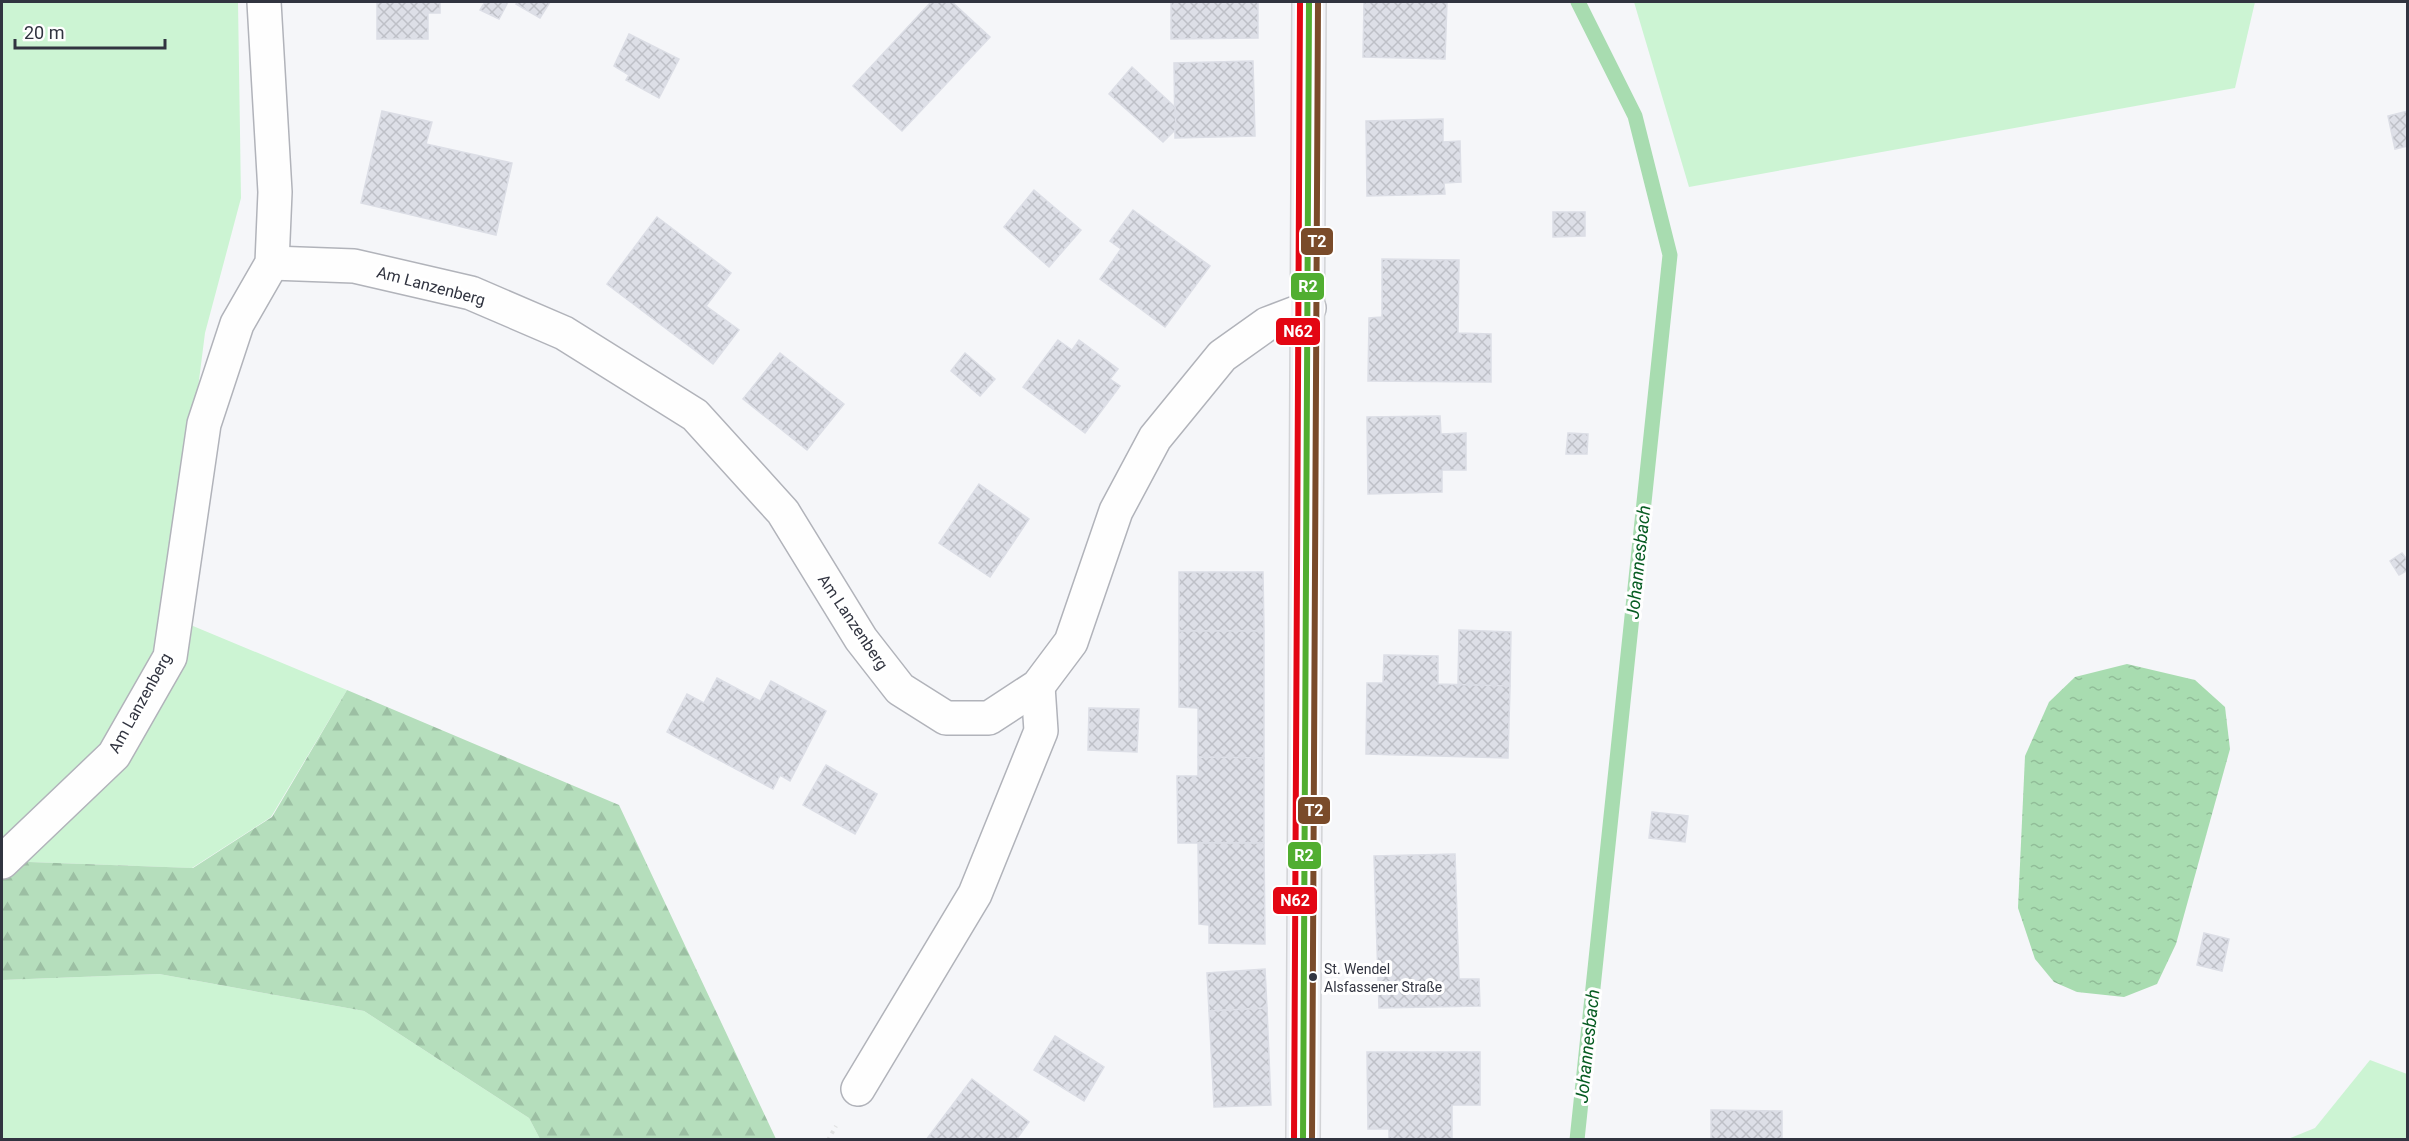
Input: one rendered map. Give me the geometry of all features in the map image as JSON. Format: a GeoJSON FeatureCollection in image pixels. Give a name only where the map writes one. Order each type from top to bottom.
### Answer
{"type":"FeatureCollection","features":[{"type":"Feature","properties":{"kind":"main road"},"geometry":{"type":"LineString","coordinates":[[1304,1140],[1310,2]]}},
{"type":"Feature","properties":{"kind":"street","name":"Am Lanzenberg"},"geometry":{"type":"LineString","coordinates":[[2,862],[114,754],[170,657],[204,424],[237,324],[272,262],[275,192],[264,2]]}},
{"type":"Feature","properties":{"kind":"street","name":"Am Lanzenberg"},"geometry":{"type":"LineString","coordinates":[[272,262],[354,266],[471,293],[564,333],[695,415],[783,512],[861,639],[900,689],[946,718],[989,718],[1038,686],[1071,642],[1116,511],[1155,438],[1222,356],[1267,324],[1309,308]]}},
{"type":"Feature","properties":{"kind":"street"},"geometry":{"type":"LineString","coordinates":[[858,1089],[975,894],[1041,731],[1038,686]]}},
{"type":"Feature","properties":{"kind":"shaded area"},"geometry":{"type":"Polygon","coordinates":[[[2,2],[238,2],[241,198],[205,333],[169,616],[347,690],[271,817],[192,868],[2,861],[2,2]]]}},
{"type":"Feature","properties":{"kind":"shaded area"},"geometry":{"type":"Polygon","coordinates":[[[1634,2],[2255,2],[2235,88],[1689,187],[1634,2]]]}},
{"type":"Feature","properties":{"kind":"shaded area"},"geometry":{"type":"Polygon","coordinates":[[[159,974],[364,1011],[529,1118],[540,1139],[2,1139],[2,980],[159,974]]]}},
{"type":"Feature","properties":{"kind":"shaded area"},"geometry":{"type":"Polygon","coordinates":[[[2370,1060],[2407,1074],[2407,1139],[2288,1139],[2315,1128],[2370,1060]]]}},
{"type":"Feature","properties":{"kind":"green space"},"geometry":{"type":"Polygon","coordinates":[[[347,690],[619,805],[776,1139],[540,1139],[529,1118],[364,1011],[159,974],[2,980],[2,861],[193,868],[272,817],[347,690]]]}},
{"type":"Feature","properties":{"kind":"water"},"geometry":{"type":"Polygon","coordinates":[[[2127,664],[2195,680],[2225,707],[2230,749],[2176,944],[2157,984],[2124,997],[2077,992],[2054,982],[2035,959],[2018,908],[2025,756],[2049,702],[2075,677],[2127,664]]]}},
{"type":"Feature","properties":{"kind":"building"},"geometry":{"type":"Polygon","coordinates":[[[377,2],[440,2],[440,13],[428,13],[428,39],[377,39],[377,2]]]}},
{"type":"Feature","properties":{"kind":"building"},"geometry":{"type":"Polygon","coordinates":[[[485,2],[508,2],[499,19],[480,10],[485,2]]]}},
{"type":"Feature","properties":{"kind":"building"},"geometry":{"type":"Polygon","coordinates":[[[518,2],[550,2],[540,18],[516,4],[518,2]]]}},
{"type":"Feature","properties":{"kind":"building"},"geometry":{"type":"Polygon","coordinates":[[[931,2],[952,2],[990,37],[902,131],[853,86],[931,2]]]}},
{"type":"Feature","properties":{"kind":"building"},"geometry":{"type":"Polygon","coordinates":[[[1171,2],[1258,2],[1258,38],[1171,39],[1171,2]]]}},
{"type":"Feature","properties":{"kind":"building"},"geometry":{"type":"Polygon","coordinates":[[[1364,2],[1447,2],[1445,59],[1363,57],[1364,2]]]}},
{"type":"Feature","properties":{"kind":"building"},"geometry":{"type":"Polygon","coordinates":[[[629,34],[679,59],[659,98],[626,80],[629,75],[614,66],[629,34]]]}},
{"type":"Feature","properties":{"kind":"building"},"geometry":{"type":"Polygon","coordinates":[[[1253,61],[1255,136],[1175,138],[1174,63],[1253,61]]]}},
{"type":"Feature","properties":{"kind":"building"},"geometry":{"type":"Polygon","coordinates":[[[1132,67],[1175,107],[1176,129],[1163,142],[1109,94],[1132,67]]]}},
{"type":"Feature","properties":{"kind":"building"},"geometry":{"type":"Polygon","coordinates":[[[382,111],[432,122],[426,144],[512,163],[496,235],[361,203],[382,111]]]}},
{"type":"Feature","properties":{"kind":"building"},"geometry":{"type":"Polygon","coordinates":[[[2408,111],[2408,146],[2395,149],[2388,116],[2408,111]]]}},
{"type":"Feature","properties":{"kind":"building"},"geometry":{"type":"Polygon","coordinates":[[[1443,119],[1443,142],[1460,141],[1461,182],[1444,183],[1445,194],[1367,196],[1366,121],[1443,119]]]}},
{"type":"Feature","properties":{"kind":"building"},"geometry":{"type":"Polygon","coordinates":[[[1034,190],[1081,230],[1049,267],[1004,227],[1034,190]]]}},
{"type":"Feature","properties":{"kind":"building"},"geometry":{"type":"Polygon","coordinates":[[[1133,210],[1210,266],[1165,327],[1100,279],[1121,249],[1110,241],[1133,210]]]}},
{"type":"Feature","properties":{"kind":"building"},"geometry":{"type":"Polygon","coordinates":[[[1553,212],[1585,212],[1585,236],[1553,237],[1553,212]]]}},
{"type":"Feature","properties":{"kind":"building"},"geometry":{"type":"Polygon","coordinates":[[[657,217],[731,273],[706,306],[739,330],[713,364],[607,284],[657,217]]]}},
{"type":"Feature","properties":{"kind":"building"},"geometry":{"type":"Polygon","coordinates":[[[1382,259],[1459,260],[1458,333],[1491,334],[1491,382],[1368,381],[1369,318],[1382,317],[1382,259]]]}},
{"type":"Feature","properties":{"kind":"building"},"geometry":{"type":"Polygon","coordinates":[[[1058,340],[1072,350],[1079,340],[1118,369],[1110,379],[1120,386],[1085,433],[1023,387],[1058,340]]]}},
{"type":"Feature","properties":{"kind":"building"},"geometry":{"type":"Polygon","coordinates":[[[780,353],[844,404],[807,450],[743,399],[780,353]]]}},
{"type":"Feature","properties":{"kind":"building"},"geometry":{"type":"Polygon","coordinates":[[[965,353],[995,379],[980,396],[951,371],[965,353]]]}},
{"type":"Feature","properties":{"kind":"building"},"geometry":{"type":"Polygon","coordinates":[[[1440,416],[1441,434],[1466,433],[1466,470],[1442,470],[1442,492],[1368,494],[1367,417],[1440,416]]]}},
{"type":"Feature","properties":{"kind":"building"},"geometry":{"type":"Polygon","coordinates":[[[1568,433],[1588,434],[1587,454],[1566,454],[1568,433]]]}},
{"type":"Feature","properties":{"kind":"building"},"geometry":{"type":"Polygon","coordinates":[[[979,484],[1029,519],[990,577],[939,543],[979,484]]]}},
{"type":"Feature","properties":{"kind":"building"},"geometry":{"type":"Polygon","coordinates":[[[2402,553],[2408,561],[2408,570],[2399,575],[2390,561],[2402,553]]]}},
{"type":"Feature","properties":{"kind":"building"},"geometry":{"type":"Polygon","coordinates":[[[1179,572],[1263,572],[1264,631],[1179,631],[1179,572]]]}},
{"type":"Feature","properties":{"kind":"building"},"geometry":{"type":"Polygon","coordinates":[[[1459,630],[1511,632],[1510,686],[1458,685],[1459,630]]]}},
{"type":"Feature","properties":{"kind":"building"},"geometry":{"type":"Polygon","coordinates":[[[1179,631],[1264,631],[1264,758],[1198,757],[1198,708],[1179,707],[1179,631]]]}},
{"type":"Feature","properties":{"kind":"building"},"geometry":{"type":"Polygon","coordinates":[[[1384,655],[1438,656],[1438,684],[1510,686],[1508,758],[1366,754],[1367,683],[1383,683],[1384,655]]]}},
{"type":"Feature","properties":{"kind":"building"},"geometry":{"type":"Polygon","coordinates":[[[717,678],[760,701],[771,681],[826,711],[790,781],[780,775],[773,789],[667,732],[687,694],[704,703],[717,678]]]}},
{"type":"Feature","properties":{"kind":"building"},"geometry":{"type":"Polygon","coordinates":[[[1089,708],[1139,709],[1137,752],[1088,750],[1089,708]]]}},
{"type":"Feature","properties":{"kind":"building"},"geometry":{"type":"Polygon","coordinates":[[[1198,757],[1264,758],[1264,843],[1178,843],[1177,776],[1198,776],[1198,757]]]}},
{"type":"Feature","properties":{"kind":"building"},"geometry":{"type":"Polygon","coordinates":[[[826,765],[877,794],[855,834],[803,805],[826,765]]]}},
{"type":"Feature","properties":{"kind":"building"},"geometry":{"type":"Polygon","coordinates":[[[1652,812],[1688,816],[1685,842],[1649,838],[1652,812]]]}},
{"type":"Feature","properties":{"kind":"building"},"geometry":{"type":"Polygon","coordinates":[[[1198,843],[1264,843],[1265,944],[1209,943],[1209,925],[1199,924],[1198,843]]]}},
{"type":"Feature","properties":{"kind":"building"},"geometry":{"type":"Polygon","coordinates":[[[1455,854],[1459,979],[1479,979],[1480,1006],[1379,1008],[1374,856],[1455,854]]]}},
{"type":"Feature","properties":{"kind":"building"},"geometry":{"type":"Polygon","coordinates":[[[2204,933],[2229,939],[2222,971],[2197,965],[2204,933]]]}},
{"type":"Feature","properties":{"kind":"building"},"geometry":{"type":"Polygon","coordinates":[[[1265,969],[1267,1008],[1209,1011],[1207,973],[1265,969]]]}},
{"type":"Feature","properties":{"kind":"building"},"geometry":{"type":"Polygon","coordinates":[[[1267,1008],[1271,1105],[1214,1107],[1209,1011],[1267,1008]]]}},
{"type":"Feature","properties":{"kind":"building"},"geometry":{"type":"Polygon","coordinates":[[[1055,1036],[1104,1067],[1084,1101],[1034,1070],[1055,1036]]]}},
{"type":"Feature","properties":{"kind":"building"},"geometry":{"type":"Polygon","coordinates":[[[1367,1052],[1480,1052],[1480,1105],[1452,1105],[1452,1140],[1389,1140],[1389,1129],[1368,1129],[1367,1052]]]}},
{"type":"Feature","properties":{"kind":"building"},"geometry":{"type":"Polygon","coordinates":[[[972,1079],[1029,1122],[1016,1140],[926,1140],[972,1079]]]}},
{"type":"Feature","properties":{"kind":"building"},"geometry":{"type":"Polygon","coordinates":[[[1711,1110],[1782,1111],[1782,1140],[1711,1140],[1711,1110]]]}},
{"type":"Feature","properties":{"kind":"waterway","name":"Johannesbach"},"geometry":{"type":"LineString","coordinates":[[1577,1140],[1670,255],[1635,116],[1578,2]]}},
{"type":"Feature","properties":{"kind":"transit line","name":"N62"},"geometry":{"type":"LineString","coordinates":[[1294,1140],[1300,2]]}},
{"type":"Feature","properties":{"kind":"transit line","name":"R2"},"geometry":{"type":"LineString","coordinates":[[1303,1140],[1309,2]]}},
{"type":"Feature","properties":{"kind":"transit line","name":"T2"},"geometry":{"type":"LineString","coordinates":[[1312,1140],[1318,2]]}},
{"type":"Feature","properties":{"kind":"place","name":"St. Wendel Alsfassener Straße"},"geometry":{"type":"Point","coordinates":[1313,977]}}]}
